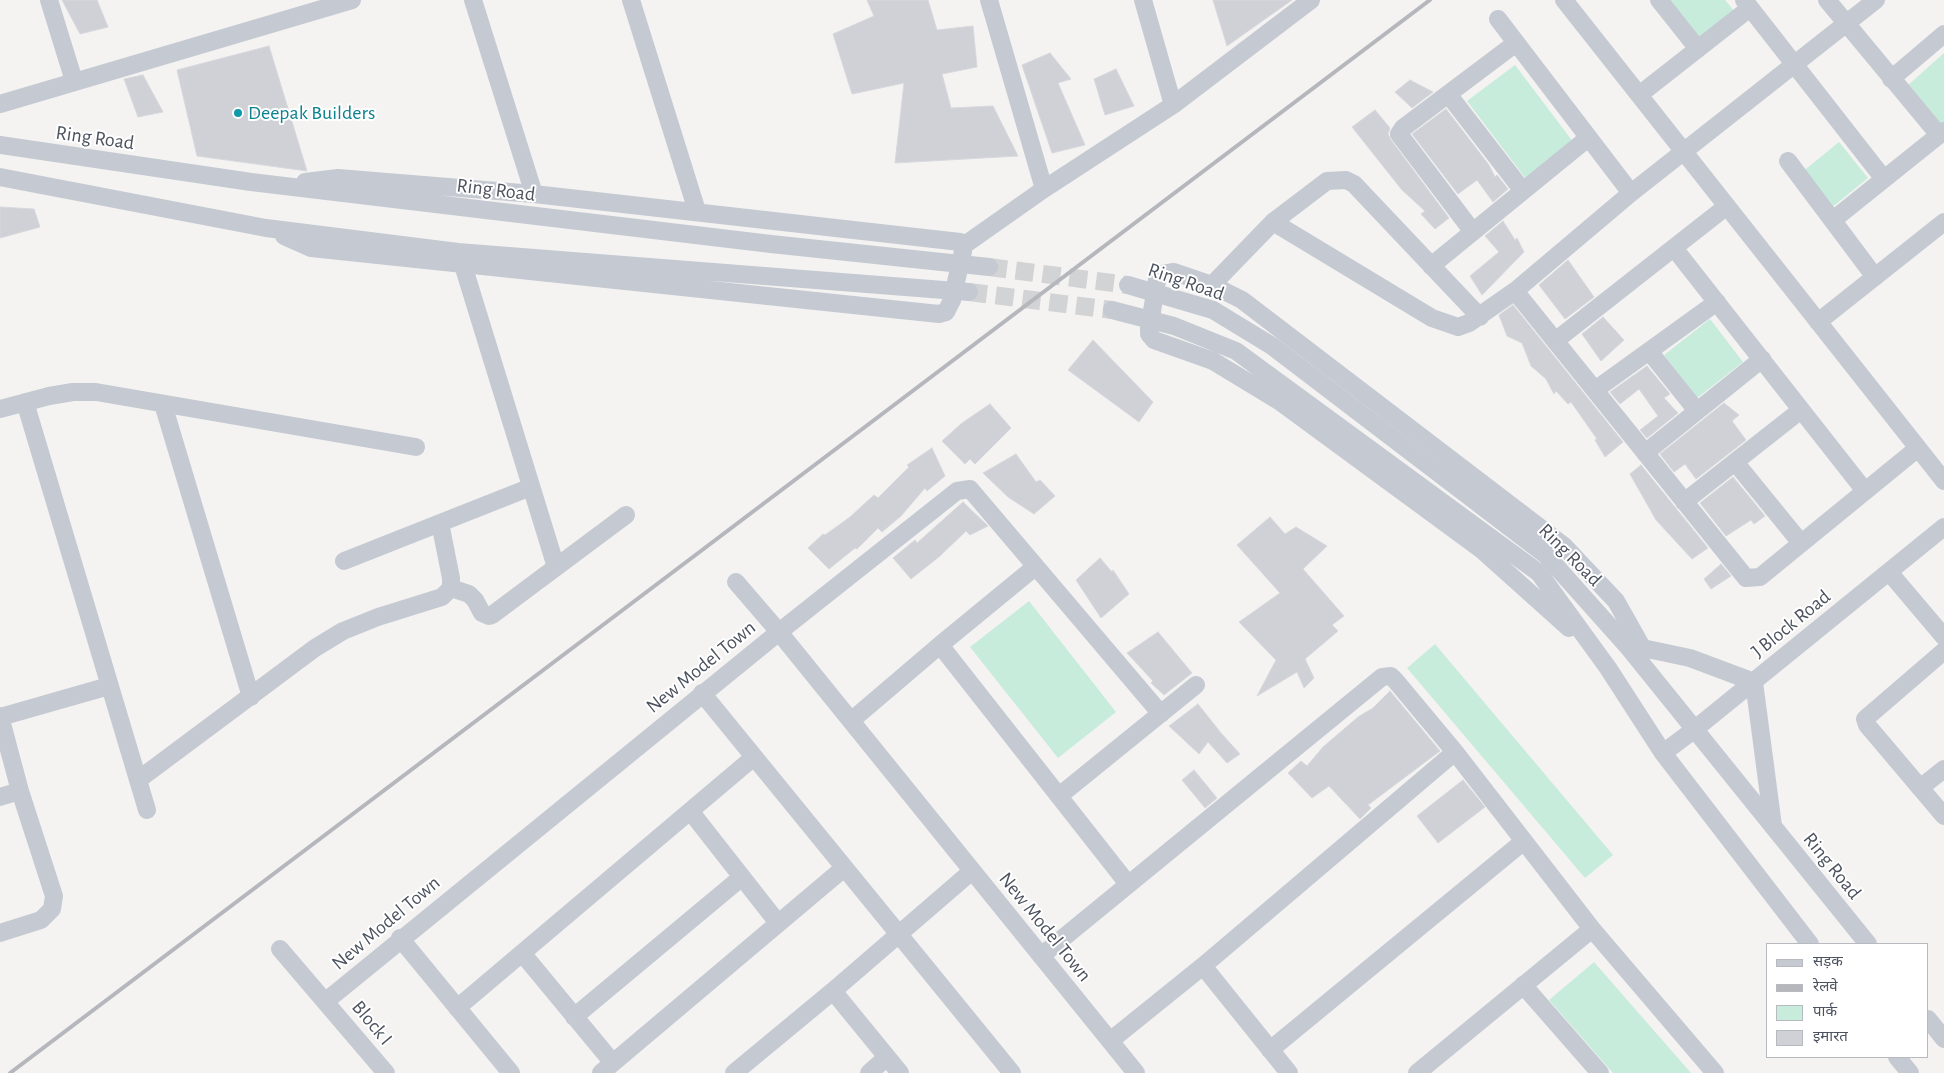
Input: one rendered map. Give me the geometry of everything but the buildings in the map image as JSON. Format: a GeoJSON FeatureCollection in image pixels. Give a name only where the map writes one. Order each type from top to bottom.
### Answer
{"type":"FeatureCollection","features":[{"type":"Feature","properties":{"kind":"street"},"geometry":{"type":"LineString","coordinates":[[49,0],[74,81]]}},
{"type":"Feature","properties":{"kind":"street"},"geometry":{"type":"LineString","coordinates":[[0,104],[352,0]]}},
{"type":"Feature","properties":{"kind":"street"},"geometry":{"type":"LineString","coordinates":[[473,0],[534,194]]}},
{"type":"Feature","properties":{"kind":"street"},"geometry":{"type":"LineString","coordinates":[[631,0],[697,211]]}},
{"type":"Feature","properties":{"kind":"street"},"geometry":{"type":"LineString","coordinates":[[989,0],[1044,188]]}},
{"type":"Feature","properties":{"kind":"street"},"geometry":{"type":"LineString","coordinates":[[1143,0],[1173,105]]}},
{"type":"Feature","properties":{"kind":"street"},"geometry":{"type":"LineString","coordinates":[[963,248],[1044,188],[1173,105],[1311,0]]}},
{"type":"Feature","properties":{"kind":"street"},"geometry":{"type":"LineString","coordinates":[[1564,0],[1944,481]]}},
{"type":"Feature","properties":{"kind":"street"},"geometry":{"type":"LineString","coordinates":[[1659,0],[1698,49]]}},
{"type":"Feature","properties":{"kind":"street"},"geometry":{"type":"LineString","coordinates":[[1827,0],[1891,79],[1941,133],[1833,220]]}},
{"type":"Feature","properties":{"kind":"street"},"geometry":{"type":"LineString","coordinates":[[1273,222],[1445,324],[1458,327],[1480,317],[1515,290],[1631,193],[1876,0]]}},
{"type":"Feature","properties":{"kind":"street"},"geometry":{"type":"LineString","coordinates":[[1639,95],[1698,49],[1747,4],[1884,179]]}},
{"type":"Feature","properties":{"kind":"street"},"geometry":{"type":"LineString","coordinates":[[1498,19],[1631,193]]}},
{"type":"Feature","properties":{"kind":"street"},"geometry":{"type":"LineString","coordinates":[[1891,79],[1943,37]]}},
{"type":"Feature","properties":{"kind":"street"},"geometry":{"type":"LineString","coordinates":[[1473,232],[1399,137],[1402,128],[1516,43]]}},
{"type":"Feature","properties":{"kind":"street"},"geometry":{"type":"LineString","coordinates":[[1448,94],[1524,191]]}},
{"type":"Feature","properties":{"kind":"street"},"geometry":{"type":"LineString","coordinates":[[1431,266],[1588,138]]}},
{"type":"Feature","properties":{"kind":"street","name":"Ring Road"},"geometry":{"type":"LineString","coordinates":[[0,145],[277,185],[762,243],[989,267]]}},
{"type":"Feature","properties":{"kind":"street"},"geometry":{"type":"LineString","coordinates":[[1788,160],[1875,277]]}},
{"type":"Feature","properties":{"kind":"street"},"geometry":{"type":"LineString","coordinates":[[0,177],[266,228],[458,252],[969,292]]}},
{"type":"Feature","properties":{"kind":"street"},"geometry":{"type":"LineString","coordinates":[[266,228],[311,248],[939,314],[946,312],[952,300],[963,248],[960,242],[534,194],[338,178],[277,185]]}},
{"type":"Feature","properties":{"kind":"street"},"geometry":{"type":"LineString","coordinates":[[1212,285],[1273,222],[1328,181],[1346,180],[1354,184],[1480,317]]}},
{"type":"Feature","properties":{"kind":"street"},"geometry":{"type":"LineString","coordinates":[[1555,341],[1727,206]]}},
{"type":"Feature","properties":{"kind":"street"},"geometry":{"type":"LineString","coordinates":[[1818,322],[1944,222]]}},
{"type":"Feature","properties":{"kind":"street"},"geometry":{"type":"LineString","coordinates":[[1674,248],[1865,491]]}},
{"type":"Feature","properties":{"kind":"street"},"geometry":{"type":"LineString","coordinates":[[464,265],[556,567]]}},
{"type":"Feature","properties":{"kind":"street"},"geometry":{"type":"LineString","coordinates":[[1608,668],[1558,617],[1482,550],[1279,401],[1213,360],[1154,340],[1149,334],[1149,330],[1158,280],[1162,274],[1174,272],[1212,285],[1242,300],[1564,546],[1616,601],[1643,648]]}},
{"type":"Feature","properties":{"kind":"street","name":"Ring Road"},"geometry":{"type":"LineString","coordinates":[[1128,285],[1213,310],[1272,346],[1546,555],[1626,645],[1867,943]]}},
{"type":"Feature","properties":{"kind":"street"},"geometry":{"type":"LineString","coordinates":[[1515,290],[1746,578],[1760,577],[1918,448]]}},
{"type":"Feature","properties":{"kind":"street"},"geometry":{"type":"LineString","coordinates":[[1594,390],[1717,302]]}},
{"type":"Feature","properties":{"kind":"street","name":"Ring Road"},"geometry":{"type":"LineString","coordinates":[[1112,310],[1174,326],[1236,351],[1539,573],[1608,668],[1663,753],[1809,943]]}},
{"type":"Feature","properties":{"kind":"street"},"geometry":{"type":"LineString","coordinates":[[1649,350],[1697,411]]}},
{"type":"Feature","properties":{"kind":"street"},"geometry":{"type":"LineString","coordinates":[[1645,453],[1762,359]]}},
{"type":"Feature","properties":{"kind":"street"},"geometry":{"type":"LineString","coordinates":[[0,409],[73,392],[96,392],[416,447]]}},
{"type":"Feature","properties":{"kind":"street"},"geometry":{"type":"LineString","coordinates":[[25,402],[147,810]]}},
{"type":"Feature","properties":{"kind":"street"},"geometry":{"type":"LineString","coordinates":[[163,404],[251,697]]}},
{"type":"Feature","properties":{"kind":"street"},"geometry":{"type":"LineString","coordinates":[[1684,502],[1801,410]]}},
{"type":"Feature","properties":{"kind":"street"},"geometry":{"type":"LineString","coordinates":[[1735,462],[1801,543]]}},
{"type":"Feature","properties":{"kind":"street"},"geometry":{"type":"LineString","coordinates":[[344,561],[531,487]]}},
{"type":"Feature","properties":{"kind":"street"},"geometry":{"type":"LineString","coordinates":[[736,582],[778,632],[962,489],[970,488],[1160,714]]}},
{"type":"Feature","properties":{"kind":"street"},"geometry":{"type":"LineString","coordinates":[[451,588],[469,594],[475,600],[482,613],[489,616],[626,515]]}},
{"type":"Feature","properties":{"kind":"street"},"geometry":{"type":"LineString","coordinates":[[440,523],[449,562],[451,588]]}},
{"type":"Feature","properties":{"kind":"street","name":"J Block Road"},"geometry":{"type":"LineString","coordinates":[[1663,753],[1754,682],[1944,527]]}},
{"type":"Feature","properties":{"kind":"street"},"geometry":{"type":"LineString","coordinates":[[852,720],[1035,566]]}},
{"type":"Feature","properties":{"kind":"street"},"geometry":{"type":"LineString","coordinates":[[1889,572],[1944,637]]}},
{"type":"Feature","properties":{"kind":"street"},"geometry":{"type":"LineString","coordinates":[[138,780],[315,648],[343,630],[442,596],[451,588]]}},
{"type":"Feature","properties":{"kind":"street","name":"New Model Town"},"geometry":{"type":"LineString","coordinates":[[326,1000],[778,632],[852,720],[1136,1073]]}},
{"type":"Feature","properties":{"kind":"street"},"geometry":{"type":"LineString","coordinates":[[940,645],[1128,884]]}},
{"type":"Feature","properties":{"kind":"street"},"geometry":{"type":"LineString","coordinates":[[1626,645],[1690,658],[1754,682],[1773,826]]}},
{"type":"Feature","properties":{"kind":"street"},"geometry":{"type":"LineString","coordinates":[[1944,651],[1865,719],[1944,816]]}},
{"type":"Feature","properties":{"kind":"street"},"geometry":{"type":"LineString","coordinates":[[1041,956],[1382,677],[1391,676],[1454,752],[1592,928],[1715,1073]]}},
{"type":"Feature","properties":{"kind":"street"},"geometry":{"type":"LineString","coordinates":[[1059,796],[1196,685]]}},
{"type":"Feature","properties":{"kind":"street"},"geometry":{"type":"LineString","coordinates":[[0,933],[41,920],[52,909],[54,896],[20,791],[0,716],[109,686]]}},
{"type":"Feature","properties":{"kind":"street"},"geometry":{"type":"LineString","coordinates":[[702,693],[1012,1073]]}},
{"type":"Feature","properties":{"kind":"street"},"geometry":{"type":"LineString","coordinates":[[1110,1041],[1203,966],[1454,752]]}},
{"type":"Feature","properties":{"kind":"street"},"geometry":{"type":"LineString","coordinates":[[457,1008],[754,757]]}},
{"type":"Feature","properties":{"kind":"street"},"geometry":{"type":"LineString","coordinates":[[1920,788],[1944,769]]}},
{"type":"Feature","properties":{"kind":"street"},"geometry":{"type":"LineString","coordinates":[[0,797],[20,791]]}},
{"type":"Feature","properties":{"kind":"street"},"geometry":{"type":"LineString","coordinates":[[691,812],[778,923]]}},
{"type":"Feature","properties":{"kind":"street"},"geometry":{"type":"LineString","coordinates":[[1270,1050],[1524,841]]}},
{"type":"Feature","properties":{"kind":"street"},"geometry":{"type":"LineString","coordinates":[[522,953],[574,1017],[607,1068],[844,868]]}},
{"type":"Feature","properties":{"kind":"street"},"geometry":{"type":"LineString","coordinates":[[734,1073],[900,936],[972,871]]}},
{"type":"Feature","properties":{"kind":"street"},"geometry":{"type":"LineString","coordinates":[[574,1017],[742,877]]}},
{"type":"Feature","properties":{"kind":"street"},"geometry":{"type":"LineString","coordinates":[[1424,1071],[1592,928]]}},
{"type":"Feature","properties":{"kind":"street"},"geometry":{"type":"LineString","coordinates":[[400,938],[511,1073]]}},
{"type":"Feature","properties":{"kind":"street","name":"Block I"},"geometry":{"type":"LineString","coordinates":[[280,949],[326,1000],[386,1073]]}},
{"type":"Feature","properties":{"kind":"street"},"geometry":{"type":"LineString","coordinates":[[1203,966],[1288,1073]]}},
{"type":"Feature","properties":{"kind":"street"},"geometry":{"type":"LineString","coordinates":[[1523,986],[1600,1073]]}},
{"type":"Feature","properties":{"kind":"street"},"geometry":{"type":"LineString","coordinates":[[833,991],[900,1073]]}},
{"type":"Feature","properties":{"kind":"street"},"geometry":{"type":"LineString","coordinates":[[1929,1020],[1944,1039]]}},
{"type":"Feature","properties":{"kind":"street"},"geometry":{"type":"LineString","coordinates":[[869,1073],[887,1057]]}},
{"type":"Feature","properties":{"kind":"street"},"geometry":{"type":"LineString","coordinates":[[1898,1058],[1910,1073]]}},
{"type":"Feature","properties":{"kind":"green space"},"geometry":{"type":"Polygon","coordinates":[[[1667,0],[1725,0],[1736,13],[1703,41],[1667,0]]]}},
{"type":"Feature","properties":{"kind":"green space"},"geometry":{"type":"Polygon","coordinates":[[[1944,53],[1944,122],[1941,124],[1907,86],[1944,53]]]}},
{"type":"Feature","properties":{"kind":"green space"},"geometry":{"type":"Polygon","coordinates":[[[1515,65],[1574,143],[1526,179],[1467,101],[1515,65]]]}},
{"type":"Feature","properties":{"kind":"green space"},"geometry":{"type":"Polygon","coordinates":[[[1839,142],[1868,178],[1830,209],[1801,173],[1839,142]]]}},
{"type":"Feature","properties":{"kind":"green space"},"geometry":{"type":"Polygon","coordinates":[[[1710,319],[1743,362],[1697,398],[1664,355],[1710,319]]]}},
{"type":"Feature","properties":{"kind":"green space"},"geometry":{"type":"Polygon","coordinates":[[[1029,601],[1116,712],[1058,758],[970,647],[1029,601]]]}},
{"type":"Feature","properties":{"kind":"green space"},"geometry":{"type":"Polygon","coordinates":[[[1435,644],[1613,855],[1585,878],[1407,668],[1435,644]]]}},
{"type":"Feature","properties":{"kind":"green space"},"geometry":{"type":"Polygon","coordinates":[[[1594,962],[1691,1073],[1613,1073],[1549,1000],[1594,962]]]}},
{"type":"Feature","properties":{"kind":"tunnel"},"geometry":{"type":"LineString","coordinates":[[989,267],[1128,285]]}},
{"type":"Feature","properties":{"kind":"tunnel"},"geometry":{"type":"LineString","coordinates":[[969,292],[1112,310]]}},
{"type":"Feature","properties":{"kind":"railway"},"geometry":{"type":"LineString","coordinates":[[10,1073],[1430,0]]}},
{"type":"Feature","properties":{"kind":"place","name":"Deepak Builders"},"geometry":{"type":"Point","coordinates":[238,113]}}]}
